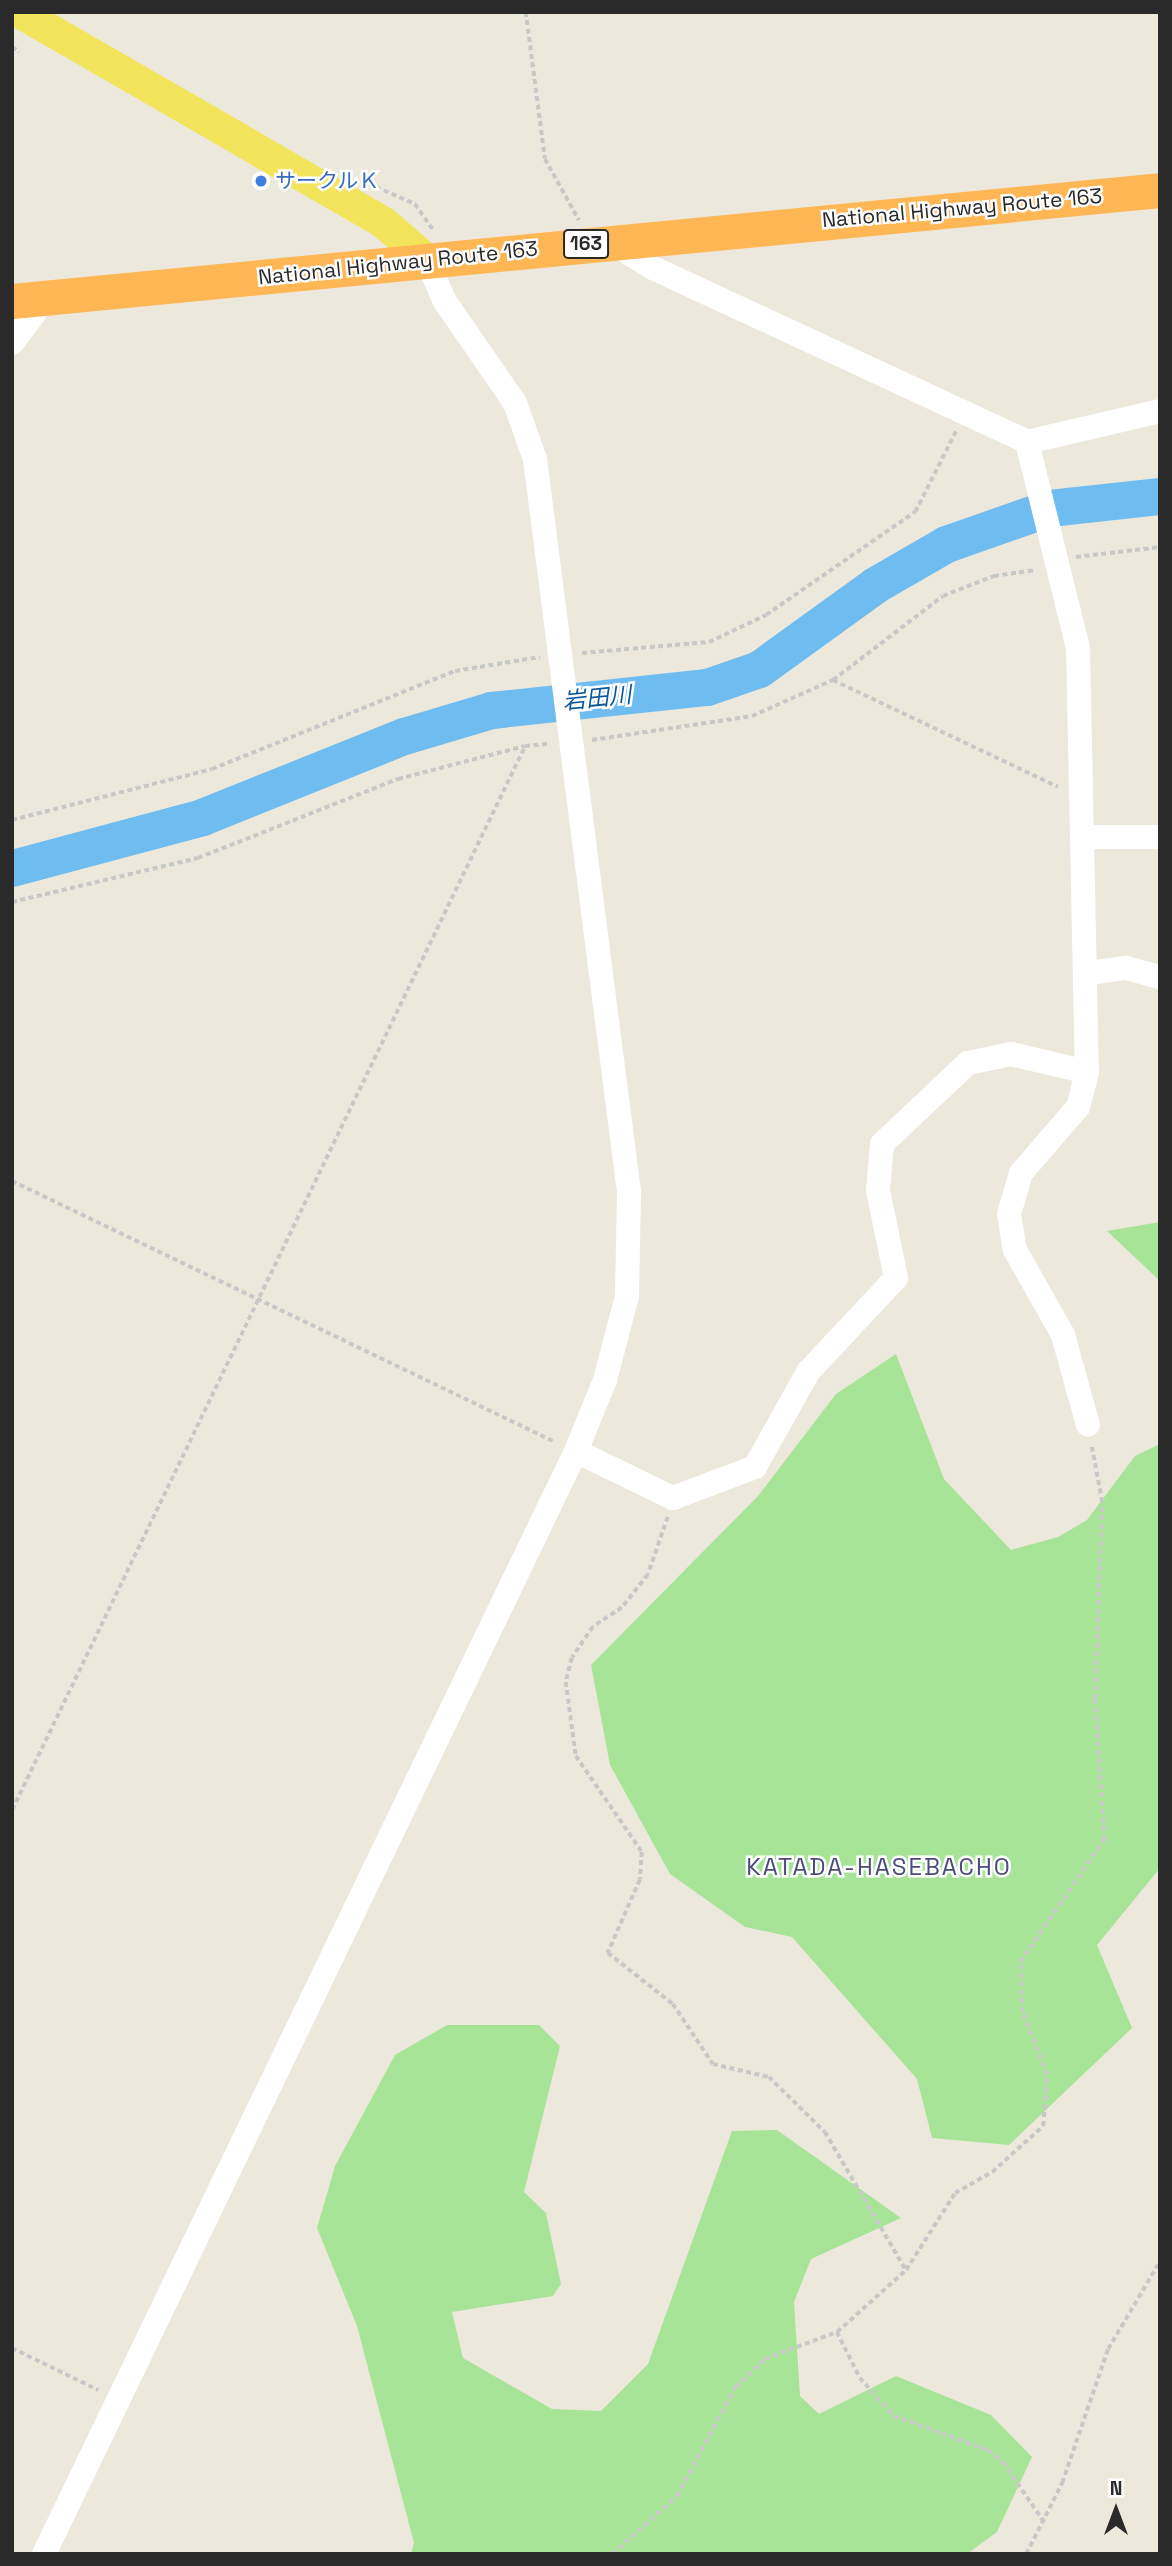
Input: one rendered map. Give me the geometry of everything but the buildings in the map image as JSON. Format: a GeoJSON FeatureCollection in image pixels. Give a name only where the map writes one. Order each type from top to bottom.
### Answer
{"type":"FeatureCollection","features":[{"type":"Feature","properties":{"kind":"highway","name":"National Highway Route 163"},"geometry":{"type":"LineString","coordinates":[[24,300],[435,248],[599,242],[1160,190]]}},
{"type":"Feature","properties":{"kind":"main road"},"geometry":{"type":"LineString","coordinates":[[19,12],[384,223],[435,248]]}},
{"type":"Feature","properties":{"kind":"street"},"geometry":{"type":"LineString","coordinates":[[599,242],[964,416],[1027,442],[1160,411]]}},
{"type":"Feature","properties":{"kind":"street"},"geometry":{"type":"LineString","coordinates":[[44,2554],[116,2398],[576,1451],[605,1380],[627,1296],[629,1192],[560,652],[526,425],[444,300],[435,248]]}},
{"type":"Feature","properties":{"kind":"street"},"geometry":{"type":"LineString","coordinates":[[12,344],[34,314],[24,300]]}},
{"type":"Feature","properties":{"kind":"street"},"geometry":{"type":"LineString","coordinates":[[1027,442],[1061,565],[1078,648],[1089,973],[1087,1072],[1078,1107],[1021,1174],[1009,1214],[1015,1250],[1063,1335],[1088,1425]]}},
{"type":"Feature","properties":{"kind":"street"},"geometry":{"type":"LineString","coordinates":[[1085,837],[1160,837]]}},
{"type":"Feature","properties":{"kind":"street"},"geometry":{"type":"LineString","coordinates":[[1089,973],[1126,968],[1160,977]]}},
{"type":"Feature","properties":{"kind":"street"},"geometry":{"type":"LineString","coordinates":[[576,1451],[673,1498],[755,1467],[808,1372],[896,1278],[878,1190],[882,1144],[914,1107],[968,1063],[1011,1054],[1087,1072]]}},
{"type":"Feature","properties":{"kind":"path"},"geometry":{"type":"LineString","coordinates":[[526,12],[545,159],[599,242]]}},
{"type":"Feature","properties":{"kind":"path"},"geometry":{"type":"LineString","coordinates":[[12,47],[20,52]]}},
{"type":"Feature","properties":{"kind":"path"},"geometry":{"type":"LineString","coordinates":[[363,187],[385,187],[415,204],[435,248]]}},
{"type":"Feature","properties":{"kind":"path"},"geometry":{"type":"LineString","coordinates":[[12,820],[212,768],[455,671],[560,652],[680,647],[731,634],[766,615],[915,512],[964,416]]}},
{"type":"Feature","properties":{"kind":"path"},"geometry":{"type":"LineString","coordinates":[[12,902],[198,858],[398,779],[525,746],[721,724],[833,680],[907,620],[964,584],[1023,570],[1061,565],[1076,557],[1160,548]]}},
{"type":"Feature","properties":{"kind":"path"},"geometry":{"type":"LineString","coordinates":[[833,680],[1082,799]]}},
{"type":"Feature","properties":{"kind":"path"},"geometry":{"type":"LineString","coordinates":[[12,1810],[525,746]]}},
{"type":"Feature","properties":{"kind":"path"},"geometry":{"type":"LineString","coordinates":[[12,1181],[576,1451]]}},
{"type":"Feature","properties":{"kind":"path"},"geometry":{"type":"LineString","coordinates":[[612,2554],[677,2496],[735,2387],[765,2359],[837,2332],[906,2270],[942,2208],[1043,2126],[1049,2103],[1047,2074],[1022,2011],[1020,1962],[1059,1899],[1093,1865],[1104,1840],[1095,1699],[1102,1502],[1088,1425]]}},
{"type":"Feature","properties":{"kind":"path"},"geometry":{"type":"LineString","coordinates":[[673,1498],[648,1575],[622,1608],[593,1626],[572,1658],[566,1682],[576,1756],[642,1852],[640,1880],[608,1953],[673,2004],[713,2064],[769,2077],[825,2132],[906,2270]]}},
{"type":"Feature","properties":{"kind":"path"},"geometry":{"type":"LineString","coordinates":[[1026,2554],[1045,2523],[1108,2349],[1160,2261]]}},
{"type":"Feature","properties":{"kind":"path"},"geometry":{"type":"LineString","coordinates":[[837,2332],[860,2378],[894,2416],[988,2450],[1003,2462],[1045,2523]]}},
{"type":"Feature","properties":{"kind":"path"},"geometry":{"type":"LineString","coordinates":[[12,2348],[116,2398]]}},
{"type":"Feature","properties":{"kind":"green space"},"geometry":{"type":"Polygon","coordinates":[[[1160,1222],[1160,1281],[1107,1231],[1160,1222]]]}},
{"type":"Feature","properties":{"kind":"green space"},"geometry":{"type":"Polygon","coordinates":[[[896,1354],[944,1479],[1011,1550],[1058,1537],[1087,1520],[1135,1456],[1160,1444],[1160,1868],[1097,1945],[1132,2028],[1009,2145],[932,2138],[917,2079],[792,1937],[745,1927],[670,1874],[610,1765],[591,1665],[758,1496],[836,1394],[896,1354]]]}},
{"type":"Feature","properties":{"kind":"green space"},"geometry":{"type":"Polygon","coordinates":[[[447,2025],[539,2025],[560,2046],[524,2192],[546,2213],[561,2284],[553,2296],[452,2312],[463,2358],[552,2409],[601,2411],[648,2364],[732,2131],[777,2130],[901,2218],[811,2259],[794,2302],[800,2396],[819,2414],[896,2376],[991,2415],[1032,2457],[997,2532],[967,2554],[411,2554],[414,2543],[357,2326],[317,2228],[335,2166],[395,2055],[447,2025]]]}},
{"type":"Feature","properties":{"kind":"waterway","name":"岩田川"},"geometry":{"type":"LineString","coordinates":[[12,868],[202,817],[404,736],[491,710],[707,687],[759,669],[875,585],[946,544],[1049,508],[1160,496]]}},
{"type":"Feature","properties":{"kind":"place","name":"サークルＫ"},"geometry":{"type":"Point","coordinates":[261,181]}},
{"type":"Feature","properties":{"kind":"district","name":"KATADA-HASEBACHO"},"geometry":{"type":"Point","coordinates":[879,1867]}}]}
